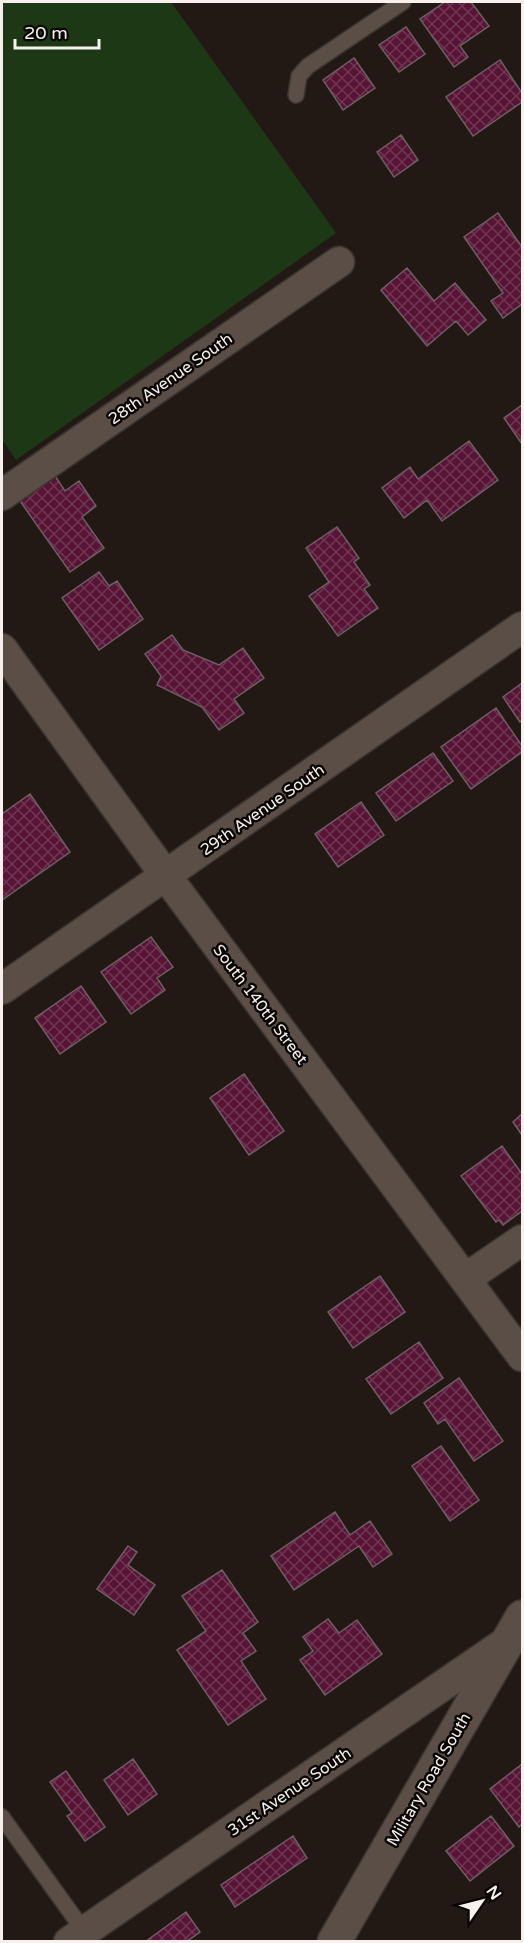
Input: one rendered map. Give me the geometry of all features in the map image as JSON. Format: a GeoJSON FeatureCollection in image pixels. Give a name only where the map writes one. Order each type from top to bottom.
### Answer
{"type":"FeatureCollection","features":[{"type":"Feature","properties":{"kind":"street","name":"28th Avenue South"},"geometry":{"type":"LineString","coordinates":[[2,495],[339,262]]}},
{"type":"Feature","properties":{"kind":"street","name":"29th Avenue South"},"geometry":{"type":"LineString","coordinates":[[2,989],[522,627]]}},
{"type":"Feature","properties":{"kind":"street","name":"South 140th Street"},"geometry":{"type":"LineString","coordinates":[[2,650],[166,876],[522,1356]]}},
{"type":"Feature","properties":{"kind":"street"},"geometry":{"type":"LineString","coordinates":[[465,1279],[522,1240]]}},
{"type":"Feature","properties":{"kind":"street","name":"31st Avenue South"},"geometry":{"type":"LineString","coordinates":[[76,1936],[516,1629]]}},
{"type":"Feature","properties":{"kind":"street","name":"Military Road South"},"geometry":{"type":"LineString","coordinates":[[334,1941],[516,1629]]}},
{"type":"Feature","properties":{"kind":"lane"},"geometry":{"type":"LineString","coordinates":[[296,95],[299,76],[308,66],[403,2]]}},
{"type":"Feature","properties":{"kind":"lane"},"geometry":{"type":"LineString","coordinates":[[2,1817],[76,1936]]}},
{"type":"Feature","properties":{"kind":"green space"},"geometry":{"type":"Polygon","coordinates":[[[2,2],[171,2],[336,233],[16,460],[2,439],[2,2]]]}},
{"type":"Feature","properties":{"kind":"building"},"geometry":{"type":"Polygon","coordinates":[[[445,2],[471,2],[489,26],[460,46],[468,57],[454,67],[420,19],[445,2]]]}},
{"type":"Feature","properties":{"kind":"building"},"geometry":{"type":"Polygon","coordinates":[[[406,27],[425,54],[399,72],[379,45],[406,27]]]}},
{"type":"Feature","properties":{"kind":"building"},"geometry":{"type":"Polygon","coordinates":[[[354,58],[375,88],[343,110],[323,80],[354,58]]]}},
{"type":"Feature","properties":{"kind":"building"},"geometry":{"type":"Polygon","coordinates":[[[500,60],[522,93],[522,102],[473,136],[446,97],[500,60]]]}},
{"type":"Feature","properties":{"kind":"building"},"geometry":{"type":"Polygon","coordinates":[[[401,135],[418,160],[394,177],[377,152],[401,135]]]}},
{"type":"Feature","properties":{"kind":"building"},"geometry":{"type":"Polygon","coordinates":[[[498,213],[522,247],[522,304],[503,318],[491,301],[503,293],[464,237],[498,213]]]}},
{"type":"Feature","properties":{"kind":"building"},"geometry":{"type":"Polygon","coordinates":[[[407,268],[434,301],[455,283],[486,320],[468,335],[456,321],[427,346],[381,290],[407,268]]]}},
{"type":"Feature","properties":{"kind":"building"},"geometry":{"type":"Polygon","coordinates":[[[522,405],[522,444],[504,418],[522,405]]]}},
{"type":"Feature","properties":{"kind":"building"},"geometry":{"type":"Polygon","coordinates":[[[469,441],[498,480],[442,521],[427,500],[404,518],[382,488],[410,467],[418,479],[469,441]]]}},
{"type":"Feature","properties":{"kind":"building"},"geometry":{"type":"Polygon","coordinates":[[[55,476],[65,491],[79,481],[96,506],[82,517],[104,548],[70,572],[20,501],[55,476]]]}},
{"type":"Feature","properties":{"kind":"building"},"geometry":{"type":"Polygon","coordinates":[[[337,527],[359,558],[354,562],[370,585],[364,589],[378,608],[338,636],[309,596],[329,582],[306,548],[337,527]]]}},
{"type":"Feature","properties":{"kind":"building"},"geometry":{"type":"Polygon","coordinates":[[[99,572],[109,586],[117,581],[143,619],[99,650],[62,598],[99,572]]]}},
{"type":"Feature","properties":{"kind":"building"},"geometry":{"type":"Polygon","coordinates":[[[172,635],[183,650],[219,665],[243,648],[264,678],[234,699],[244,713],[219,730],[202,707],[157,685],[161,676],[145,654],[172,635]]]}},
{"type":"Feature","properties":{"kind":"building"},"geometry":{"type":"Polygon","coordinates":[[[522,683],[522,720],[520,722],[503,697],[522,683]]]}},
{"type":"Feature","properties":{"kind":"building"},"geometry":{"type":"Polygon","coordinates":[[[496,708],[522,746],[522,752],[471,789],[441,747],[496,708]]]}},
{"type":"Feature","properties":{"kind":"building"},"geometry":{"type":"Polygon","coordinates":[[[433,753],[453,781],[396,821],[376,793],[433,753]]]}},
{"type":"Feature","properties":{"kind":"building"},"geometry":{"type":"Polygon","coordinates":[[[30,794],[70,852],[2,900],[2,814],[30,794]]]}},
{"type":"Feature","properties":{"kind":"building"},"geometry":{"type":"Polygon","coordinates":[[[361,802],[384,835],[338,867],[315,834],[361,802]]]}},
{"type":"Feature","properties":{"kind":"building"},"geometry":{"type":"Polygon","coordinates":[[[151,937],[173,967],[157,978],[165,990],[131,1014],[101,972],[151,937]]]}},
{"type":"Feature","properties":{"kind":"building"},"geometry":{"type":"Polygon","coordinates":[[[81,986],[106,1022],[60,1054],[35,1018],[81,986]]]}},
{"type":"Feature","properties":{"kind":"building"},"geometry":{"type":"Polygon","coordinates":[[[244,1074],[284,1131],[249,1155],[210,1098],[244,1074]]]}},
{"type":"Feature","properties":{"kind":"building"},"geometry":{"type":"Polygon","coordinates":[[[522,1114],[522,1135],[513,1122],[522,1114]]]}},
{"type":"Feature","properties":{"kind":"building"},"geometry":{"type":"Polygon","coordinates":[[[502,1146],[522,1174],[522,1211],[503,1225],[499,1220],[496,1222],[461,1176],[502,1146]]]}},
{"type":"Feature","properties":{"kind":"building"},"geometry":{"type":"Polygon","coordinates":[[[380,1276],[405,1312],[353,1348],[328,1312],[380,1276]]]}},
{"type":"Feature","properties":{"kind":"building"},"geometry":{"type":"Polygon","coordinates":[[[419,1342],[443,1378],[391,1414],[366,1379],[419,1342]]]}},
{"type":"Feature","properties":{"kind":"building"},"geometry":{"type":"Polygon","coordinates":[[[459,1378],[503,1441],[474,1461],[445,1419],[438,1424],[424,1403],[459,1378]]]}},
{"type":"Feature","properties":{"kind":"building"},"geometry":{"type":"Polygon","coordinates":[[[441,1446],[479,1500],[450,1521],[412,1466],[441,1446]]]}},
{"type":"Feature","properties":{"kind":"building"},"geometry":{"type":"Polygon","coordinates":[[[335,1512],[350,1535],[370,1521],[392,1554],[373,1567],[359,1546],[294,1590],[271,1556],[335,1512]]]}},
{"type":"Feature","properties":{"kind":"building"},"geometry":{"type":"Polygon","coordinates":[[[128,1546],[137,1552],[128,1565],[155,1585],[134,1615],[97,1589],[128,1546]]]}},
{"type":"Feature","properties":{"kind":"building"},"geometry":{"type":"Polygon","coordinates":[[[222,1570],[258,1622],[243,1633],[256,1651],[241,1661],[266,1699],[228,1725],[177,1650],[206,1631],[182,1596],[222,1570]]]}},
{"type":"Feature","properties":{"kind":"building"},"geometry":{"type":"Polygon","coordinates":[[[328,1619],[339,1633],[357,1620],[382,1654],[325,1695],[300,1660],[313,1651],[303,1637],[328,1619]]]}},
{"type":"Feature","properties":{"kind":"building"},"geometry":{"type":"Polygon","coordinates":[[[133,1759],[157,1794],[128,1815],[104,1780],[133,1759]]]}},
{"type":"Feature","properties":{"kind":"building"},"geometry":{"type":"Polygon","coordinates":[[[522,1764],[522,1824],[519,1827],[490,1789],[522,1764]]]}},
{"type":"Feature","properties":{"kind":"building"},"geometry":{"type":"Polygon","coordinates":[[[66,1771],[105,1827],[85,1841],[67,1816],[72,1813],[50,1782],[66,1771]]]}},
{"type":"Feature","properties":{"kind":"building"},"geometry":{"type":"Polygon","coordinates":[[[491,1816],[514,1846],[470,1881],[446,1851],[491,1816]]]}},
{"type":"Feature","properties":{"kind":"building"},"geometry":{"type":"Polygon","coordinates":[[[293,1836],[307,1858],[235,1907],[221,1885],[293,1836]]]}},
{"type":"Feature","properties":{"kind":"building"},"geometry":{"type":"Polygon","coordinates":[[[186,1912],[200,1932],[189,1940],[190,1942],[145,1942],[186,1912]]]}}]}
